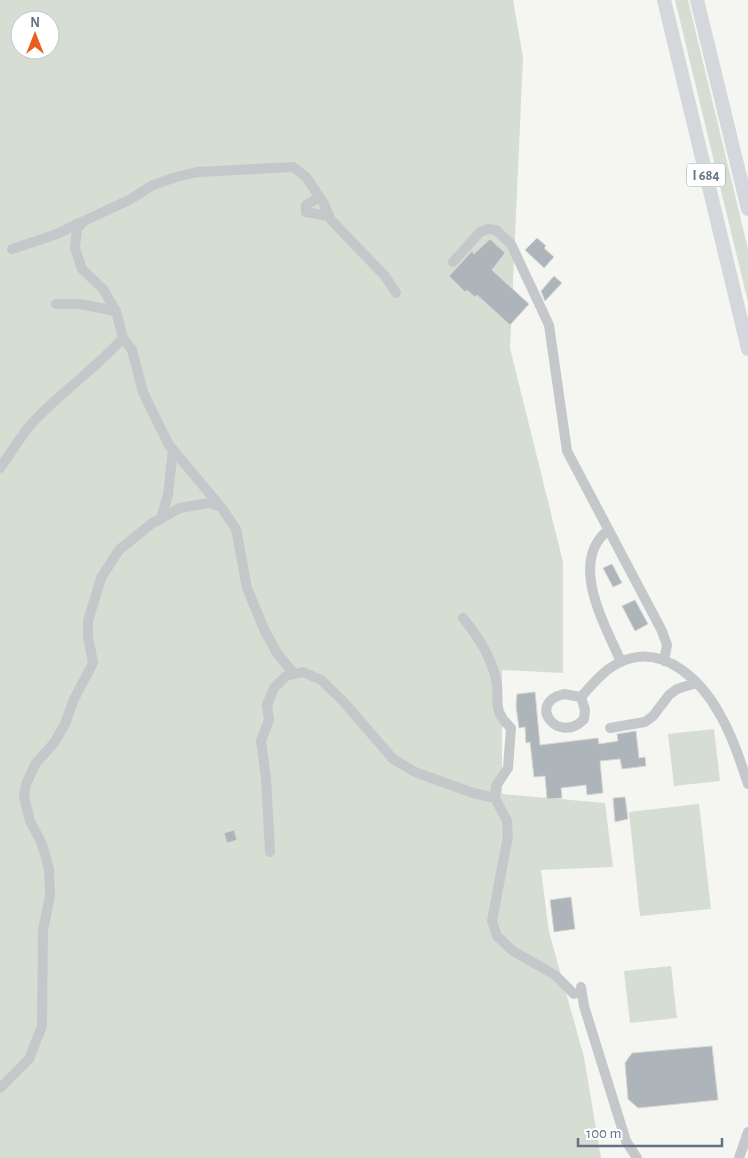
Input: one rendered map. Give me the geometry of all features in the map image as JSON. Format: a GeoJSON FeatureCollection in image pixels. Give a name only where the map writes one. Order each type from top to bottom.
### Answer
{"type":"FeatureCollection","features":[{"type":"Feature","properties":{"kind":"highway","name":"I 684"},"geometry":{"type":"LineString","coordinates":[[664,0],[748,349]]}},
{"type":"Feature","properties":{"kind":"highway","name":"I 684"},"geometry":{"type":"LineString","coordinates":[[697,0],[748,209]]}},
{"type":"Feature","properties":{"kind":"lane"},"geometry":{"type":"LineString","coordinates":[[12,250],[57,234],[129,200],[153,185],[197,172],[293,167],[306,177],[329,216],[385,276],[396,293]]}},
{"type":"Feature","properties":{"kind":"lane"},"geometry":{"type":"LineString","coordinates":[[320,198],[306,205],[306,212],[329,216]]}},
{"type":"Feature","properties":{"kind":"lane"},"geometry":{"type":"LineString","coordinates":[[84,221],[77,229],[75,248],[82,269],[103,289],[116,311],[123,338],[132,350],[143,392],[173,449],[221,507],[236,529],[248,588],[264,629],[277,653],[294,674]]}},
{"type":"Feature","properties":{"kind":"lane"},"geometry":{"type":"LineString","coordinates":[[453,262],[480,232],[488,229],[496,230],[511,244],[549,326],[567,451],[662,631],[666,645],[664,661]]}},
{"type":"Feature","properties":{"kind":"lane"},"geometry":{"type":"LineString","coordinates":[[56,304],[79,304],[116,311]]}},
{"type":"Feature","properties":{"kind":"lane"},"geometry":{"type":"LineString","coordinates":[[0,468],[35,420],[62,394],[106,357],[123,338]]}},
{"type":"Feature","properties":{"kind":"lane"},"geometry":{"type":"LineString","coordinates":[[160,518],[168,495],[173,449]]}},
{"type":"Feature","properties":{"kind":"lane"},"geometry":{"type":"LineString","coordinates":[[0,1088],[29,1059],[42,1026],[43,930],[50,896],[49,869],[42,844],[30,821],[24,797],[26,784],[36,763],[54,743],[65,724],[74,699],[93,664],[88,636],[88,621],[101,578],[119,550],[160,518],[180,508],[209,503],[221,507]]}},
{"type":"Feature","properties":{"kind":"lane"},"geometry":{"type":"LineString","coordinates":[[608,530],[598,538],[594,548],[590,577],[594,598],[621,662]]}},
{"type":"Feature","properties":{"kind":"lane"},"geometry":{"type":"LineString","coordinates":[[464,618],[477,634],[487,655],[496,679],[496,706],[504,722],[511,728],[508,768],[496,786],[495,798],[507,821],[508,836],[492,921],[497,936],[513,951],[578,990],[626,1141],[637,1158]]}},
{"type":"Feature","properties":{"kind":"lane"},"geometry":{"type":"LineString","coordinates":[[581,697],[606,671],[621,662],[637,657],[664,661],[679,667],[696,683],[720,714],[748,784]]}},
{"type":"Feature","properties":{"kind":"lane"},"geometry":{"type":"LineString","coordinates":[[270,852],[266,778],[261,741],[269,720],[267,705],[274,688],[286,676],[294,674],[303,672],[321,680],[343,701],[393,759],[415,772],[472,793],[495,798]]}},
{"type":"Feature","properties":{"kind":"lane"},"geometry":{"type":"LineString","coordinates":[[610,728],[644,722],[653,716],[669,695],[696,683]]}},
{"type":"Feature","properties":{"kind":"lane"},"geometry":{"type":"LineString","coordinates":[[739,1158],[748,1132]]}},
{"type":"Feature","properties":{"kind":"shaded area"},"geometry":{"type":"Polygon","coordinates":[[[0,0],[513,0],[523,57],[510,348],[563,562],[563,673],[502,670],[502,794],[605,803],[613,867],[541,870],[549,932],[584,1057],[601,1158],[0,1158],[0,0]]]}},
{"type":"Feature","properties":{"kind":"shaded area"},"geometry":{"type":"Polygon","coordinates":[[[675,0],[688,0],[748,249],[748,302],[675,0]]]}},
{"type":"Feature","properties":{"kind":"shaded area"},"geometry":{"type":"Polygon","coordinates":[[[714,729],[720,781],[674,786],[668,734],[714,729]]]}},
{"type":"Feature","properties":{"kind":"shaded area"},"geometry":{"type":"Polygon","coordinates":[[[699,804],[711,909],[640,916],[629,812],[699,804]]]}},
{"type":"Feature","properties":{"kind":"shaded area"},"geometry":{"type":"Polygon","coordinates":[[[671,966],[677,1018],[630,1023],[624,971],[671,966]]]}},
{"type":"Feature","properties":{"kind":"building"},"geometry":{"type":"Polygon","coordinates":[[[537,238],[554,257],[544,268],[525,250],[537,238]]]}},
{"type":"Feature","properties":{"kind":"building"},"geometry":{"type":"Polygon","coordinates":[[[490,239],[505,253],[492,270],[529,304],[510,325],[477,295],[475,297],[467,290],[465,292],[449,276],[472,251],[474,254],[490,239]]]}},
{"type":"Feature","properties":{"kind":"building"},"geometry":{"type":"Polygon","coordinates":[[[554,276],[562,283],[545,301],[541,291],[554,276]]]}},
{"type":"Feature","properties":{"kind":"building"},"geometry":{"type":"Polygon","coordinates":[[[612,564],[622,583],[613,587],[603,568],[612,564]]]}},
{"type":"Feature","properties":{"kind":"building"},"geometry":{"type":"Polygon","coordinates":[[[635,600],[648,624],[635,631],[622,606],[635,600]]]}},
{"type":"Feature","properties":{"kind":"building"},"geometry":{"type":"Polygon","coordinates":[[[535,692],[540,745],[598,738],[599,744],[618,741],[617,734],[636,731],[639,758],[645,757],[646,766],[622,769],[620,759],[600,761],[603,793],[587,795],[586,785],[561,788],[562,798],[547,799],[545,776],[534,777],[530,742],[526,743],[525,727],[519,728],[516,706],[517,694],[535,692]]]}},
{"type":"Feature","properties":{"kind":"building"},"geometry":{"type":"Polygon","coordinates":[[[625,797],[628,819],[615,822],[613,798],[625,797]]]}},
{"type":"Feature","properties":{"kind":"building"},"geometry":{"type":"Polygon","coordinates":[[[234,830],[237,840],[227,843],[224,833],[234,830]]]}},
{"type":"Feature","properties":{"kind":"building"},"geometry":{"type":"Polygon","coordinates":[[[571,897],[575,929],[554,932],[550,900],[571,897]]]}},
{"type":"Feature","properties":{"kind":"building"},"geometry":{"type":"Polygon","coordinates":[[[712,1046],[718,1100],[638,1108],[628,1099],[625,1063],[632,1053],[712,1046]]]}}]}
